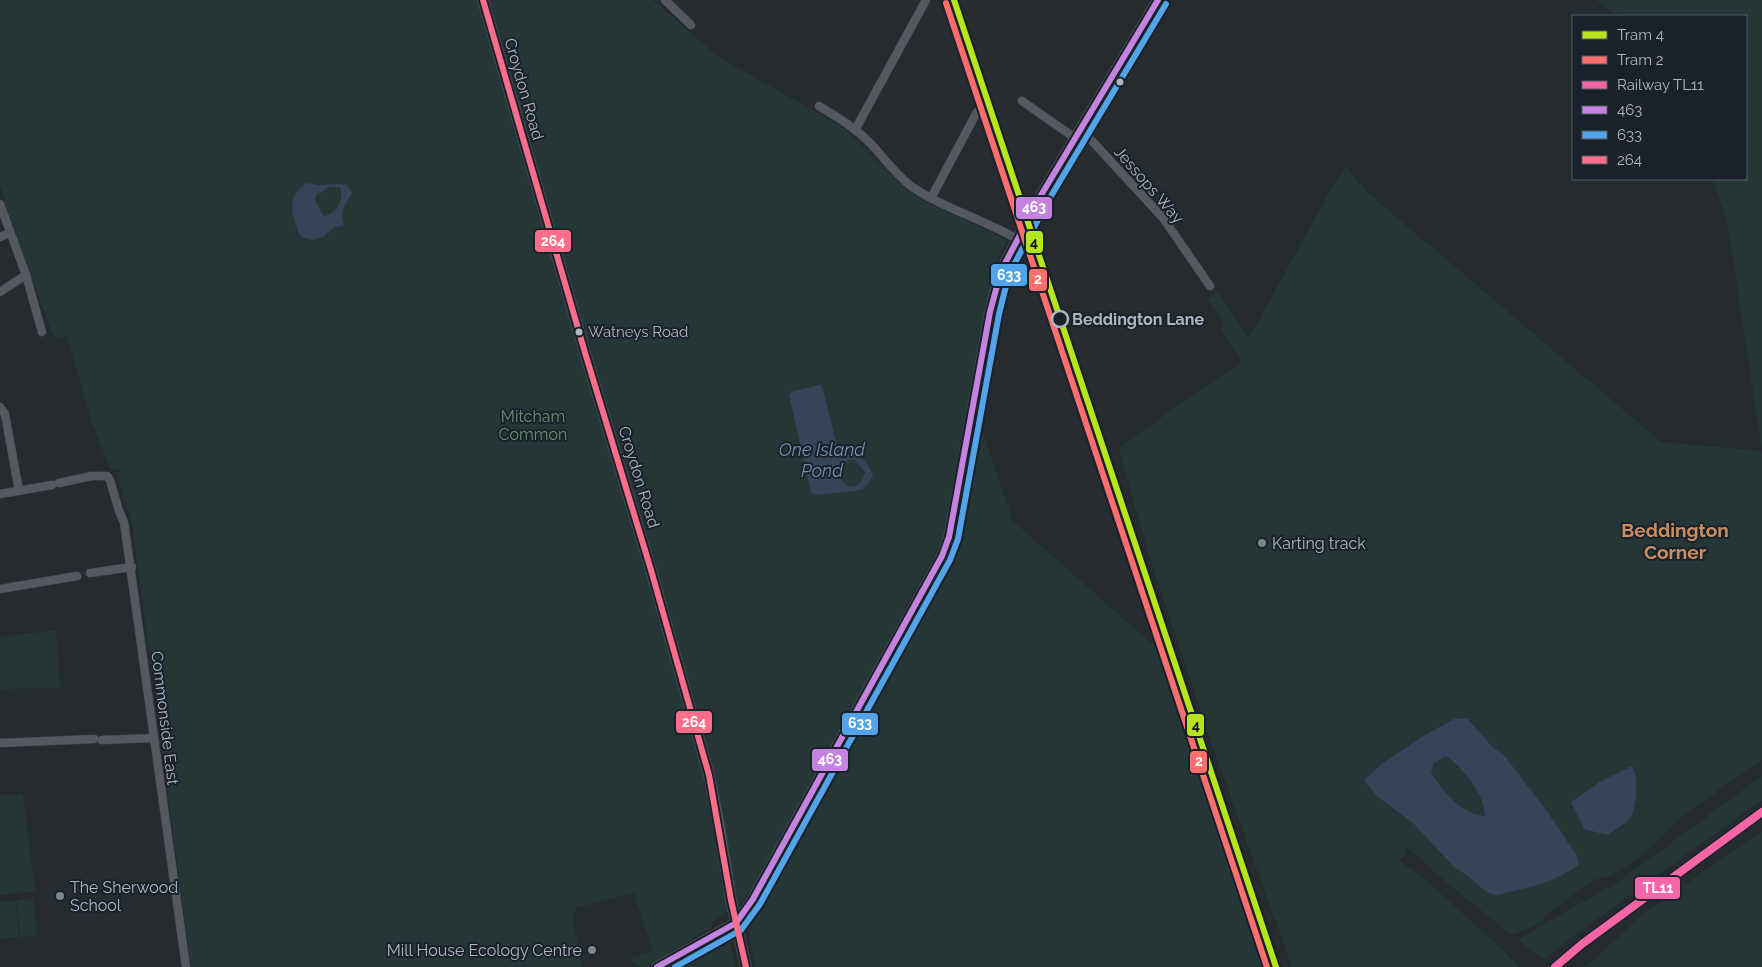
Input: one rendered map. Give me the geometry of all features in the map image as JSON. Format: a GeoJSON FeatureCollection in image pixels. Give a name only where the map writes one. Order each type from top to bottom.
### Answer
{"type":"FeatureCollection","features":[{"type":"Feature","properties":{"kind":"main road","name":"Croydon Road"},"geometry":{"type":"LineString","coordinates":[[483,0],[588,361],[654,579],[709,775],[746,967]]}},
{"type":"Feature","properties":{"kind":"main road"},"geometry":{"type":"LineString","coordinates":[[657,967],[736,923],[758,891],[942,556],[949,537],[995,291],[1004,264],[1078,134],[1158,0]]}},
{"type":"Feature","properties":{"kind":"street"},"geometry":{"type":"LineString","coordinates":[[665,0],[691,25]]}},
{"type":"Feature","properties":{"kind":"street"},"geometry":{"type":"LineString","coordinates":[[855,130],[926,0]]}},
{"type":"Feature","properties":{"kind":"street","name":"Jessops Way"},"geometry":{"type":"LineString","coordinates":[[1022,101],[1078,134],[1163,218],[1210,286]]}},
{"type":"Feature","properties":{"kind":"street"},"geometry":{"type":"LineString","coordinates":[[819,106],[855,130],[869,142],[902,179],[931,198],[988,223],[1017,239]]}},
{"type":"Feature","properties":{"kind":"street"},"geometry":{"type":"LineString","coordinates":[[931,198],[977,112]]}},
{"type":"Feature","properties":{"kind":"street"},"geometry":{"type":"LineString","coordinates":[[0,204],[26,275],[42,332]]}},
{"type":"Feature","properties":{"kind":"street"},"geometry":{"type":"LineString","coordinates":[[0,237],[10,232]]}},
{"type":"Feature","properties":{"kind":"street"},"geometry":{"type":"LineString","coordinates":[[0,292],[26,275]]}},
{"type":"Feature","properties":{"kind":"street"},"geometry":{"type":"LineString","coordinates":[[0,406],[5,414],[19,491],[0,494]]}},
{"type":"Feature","properties":{"kind":"street","name":"Commonside East"},"geometry":{"type":"LineString","coordinates":[[19,491],[92,476],[107,476],[110,480],[124,522],[132,567],[186,967]]}},
{"type":"Feature","properties":{"kind":"street"},"geometry":{"type":"LineString","coordinates":[[90,573],[132,567]]}},
{"type":"Feature","properties":{"kind":"street"},"geometry":{"type":"LineString","coordinates":[[0,589],[77,576]]}},
{"type":"Feature","properties":{"kind":"street"},"geometry":{"type":"LineString","coordinates":[[0,743],[154,738]]}},
{"type":"Feature","properties":{"kind":"green space","name":"Mitcham Common"},"geometry":{"type":"Polygon","coordinates":[[[0,0],[653,0],[717,56],[837,124],[849,133],[900,184],[918,198],[1007,240],[995,265],[997,266],[943,538],[786,830],[754,885],[740,903],[713,922],[711,927],[647,967],[640,967],[629,959],[653,951],[634,893],[576,908],[572,917],[581,967],[191,967],[132,523],[118,477],[120,469],[110,469],[90,417],[67,336],[54,338],[10,218],[0,185],[0,0]]]}},
{"type":"Feature","properties":{"kind":"green space"},"geometry":{"type":"Polygon","coordinates":[[[1596,0],[1762,0],[1762,451],[1727,219],[1712,180],[1747,180],[1747,15],[1617,15],[1596,0]]]}},
{"type":"Feature","properties":{"kind":"green space"},"geometry":{"type":"Polygon","coordinates":[[[1346,167],[1367,192],[1661,442],[1762,451],[1762,760],[1682,816],[1640,857],[1610,876],[1594,880],[1548,913],[1541,923],[1512,935],[1441,878],[1407,847],[1405,855],[1398,860],[1418,873],[1503,950],[1519,967],[1292,967],[1210,739],[1151,562],[1119,449],[1129,440],[1242,361],[1221,329],[1225,325],[1208,300],[1217,292],[1249,338],[1335,182],[1346,167]]]}},
{"type":"Feature","properties":{"kind":"green space"},"geometry":{"type":"Polygon","coordinates":[[[980,423],[1013,521],[1165,655],[1204,778],[1268,967],[755,967],[748,928],[746,928],[746,920],[810,811],[955,543],[980,423]]]}},
{"type":"Feature","properties":{"kind":"green space"},"geometry":{"type":"Polygon","coordinates":[[[56,630],[60,688],[0,689],[0,637],[56,630]]]}},
{"type":"Feature","properties":{"kind":"green space"},"geometry":{"type":"Polygon","coordinates":[[[1762,776],[1762,800],[1565,942],[1544,960],[1518,939],[1618,882],[1762,776]]]}},
{"type":"Feature","properties":{"kind":"green space"},"geometry":{"type":"Polygon","coordinates":[[[23,794],[35,891],[0,895],[0,795],[23,794]]]}},
{"type":"Feature","properties":{"kind":"green space"},"geometry":{"type":"Polygon","coordinates":[[[1762,831],[1762,967],[1585,967],[1646,912],[1762,831]]]}},
{"type":"Feature","properties":{"kind":"green space"},"geometry":{"type":"Polygon","coordinates":[[[33,899],[37,936],[20,937],[17,900],[33,899]]]}},
{"type":"Feature","properties":{"kind":"green space"},"geometry":{"type":"Polygon","coordinates":[[[16,901],[19,937],[0,939],[0,902],[16,901]]]}},
{"type":"Feature","properties":{"kind":"green space"},"geometry":{"type":"Polygon","coordinates":[[[724,940],[730,942],[735,967],[668,967],[708,945],[724,940]]]}},
{"type":"Feature","properties":{"kind":"water"},"geometry":{"type":"Polygon","coordinates":[[[307,183],[318,185],[346,184],[352,193],[342,213],[344,226],[334,227],[323,237],[313,240],[301,237],[292,208],[295,194],[307,183]],[[330,187],[317,194],[315,200],[323,216],[333,212],[339,206],[341,197],[340,187],[330,187]]]}},
{"type":"Feature","properties":{"kind":"water","name":"One Island Pond"},"geometry":{"type":"Polygon","coordinates":[[[820,385],[823,389],[837,446],[840,451],[863,460],[873,475],[869,483],[862,490],[815,495],[811,492],[789,395],[791,392],[820,385]],[[848,460],[838,469],[842,481],[850,487],[859,484],[865,472],[855,460],[848,460]]]}},
{"type":"Feature","properties":{"kind":"water"},"geometry":{"type":"Polygon","coordinates":[[[1467,718],[1494,749],[1503,754],[1547,811],[1577,856],[1579,864],[1570,871],[1540,884],[1496,895],[1490,893],[1455,868],[1414,824],[1377,796],[1364,780],[1383,763],[1425,735],[1454,719],[1467,718]],[[1446,756],[1434,763],[1431,773],[1447,795],[1460,806],[1468,811],[1485,816],[1483,802],[1476,788],[1462,770],[1446,756]]]}},
{"type":"Feature","properties":{"kind":"water"},"geometry":{"type":"Polygon","coordinates":[[[1632,766],[1636,777],[1636,793],[1634,809],[1629,819],[1607,835],[1584,829],[1571,802],[1601,781],[1632,766]]]}},
{"type":"Feature","properties":{"kind":"tram line","name":"4"},"geometry":{"type":"LineString","coordinates":[[954,0],[1276,967]]}},
{"type":"Feature","properties":{"kind":"tram line","name":"2"},"geometry":{"type":"LineString","coordinates":[[946,3],[1267,967]]}},
{"type":"Feature","properties":{"kind":"rail line","name":"TL11"},"geometry":{"type":"LineString","coordinates":[[1555,967],[1582,944],[1762,812]]}},
{"type":"Feature","properties":{"kind":"transit line","name":"264"},"geometry":{"type":"LineString","coordinates":[[483,0],[586,356],[651,570],[709,775],[731,900],[746,967]]}},
{"type":"Feature","properties":{"kind":"transit line","name":"463"},"geometry":{"type":"LineString","coordinates":[[657,967],[736,923],[753,899],[942,556],[949,537],[990,312],[1001,271],[1040,197],[1158,0]]}},
{"type":"Feature","properties":{"kind":"transit line","name":"633"},"geometry":{"type":"LineString","coordinates":[[675,967],[741,930],[760,904],[950,560],[958,539],[999,314],[1009,274],[1048,201],[1166,4]]}},
{"type":"Feature","properties":{"kind":"place","name":"Beddington Lane"},"geometry":{"type":"Point","coordinates":[1060,319]}},
{"type":"Feature","properties":{"kind":"place","name":"Watneys Road"},"geometry":{"type":"Point","coordinates":[579,332]}},
{"type":"Feature","properties":{"kind":"place","name":"Karting track"},"geometry":{"type":"Point","coordinates":[1262,543]}},
{"type":"Feature","properties":{"kind":"place","name":"The Sherwood School"},"geometry":{"type":"Point","coordinates":[60,896]}},
{"type":"Feature","properties":{"kind":"place","name":"Mill House Ecology Centre"},"geometry":{"type":"Point","coordinates":[592,950]}},
{"type":"Feature","properties":{"kind":"district","name":"Beddington Corner"},"geometry":{"type":"Point","coordinates":[1675,541]}}]}
